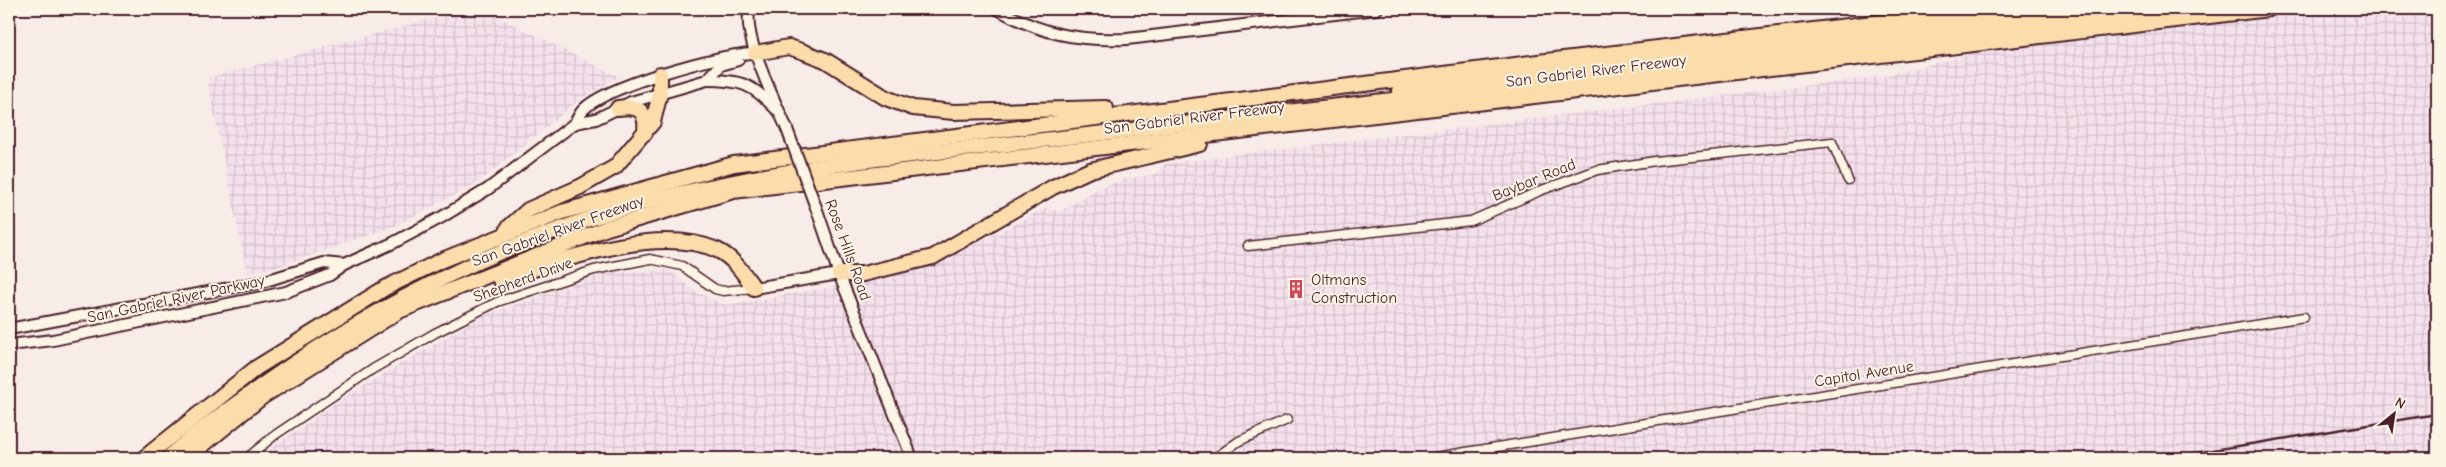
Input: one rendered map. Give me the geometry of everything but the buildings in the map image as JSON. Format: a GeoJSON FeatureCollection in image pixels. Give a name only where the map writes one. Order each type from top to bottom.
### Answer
{"type":"FeatureCollection","features":[{"type":"Feature","properties":{"kind":"highway","name":"San Gabriel River Freeway"},"geometry":{"type":"LineString","coordinates":[[144,458],[256,368],[385,288],[499,235],[583,206],[734,164],[1538,62],[1993,9]]}},
{"type":"Feature","properties":{"kind":"highway"},"geometry":{"type":"LineString","coordinates":[[1044,124],[1067,132],[1538,72],[2086,9]]}},
{"type":"Feature","properties":{"kind":"highway"},"geometry":{"type":"LineString","coordinates":[[168,458],[238,402],[298,360],[354,326],[441,280],[523,244],[610,212],[718,185],[867,160],[2187,9]]}},
{"type":"Feature","properties":{"kind":"highway","name":"San Gabriel River Freeway"},"geometry":{"type":"LineString","coordinates":[[187,458],[262,397],[399,311],[607,228],[733,191],[2269,9]]}},
{"type":"Feature","properties":{"kind":"highway"},"geometry":{"type":"LineString","coordinates":[[755,52],[789,47],[804,52],[825,60],[886,98],[913,108],[954,112],[1192,106]]}},
{"type":"Feature","properties":{"kind":"highway"},"geometry":{"type":"LineString","coordinates":[[499,235],[528,210],[580,188],[614,167],[653,122],[660,93],[660,74]]}},
{"type":"Feature","properties":{"kind":"highway"},"geometry":{"type":"LineString","coordinates":[[618,108],[637,108],[643,113],[646,120],[645,133]]}},
{"type":"Feature","properties":{"kind":"highway"},"geometry":{"type":"LineString","coordinates":[[839,274],[864,274],[933,257],[1053,187],[1090,170],[1141,156],[1294,124]]}},
{"type":"Feature","properties":{"kind":"highway"},"geometry":{"type":"LineString","coordinates":[[161,458],[252,386],[325,337],[378,306],[441,273],[570,220],[583,206]]}},
{"type":"Feature","properties":{"kind":"highway"},"geometry":{"type":"LineString","coordinates":[[399,311],[626,244],[659,242],[696,244],[718,250],[731,260],[754,288]]}},
{"type":"Feature","properties":{"kind":"main road","name":"Rose Hills Road"},"geometry":{"type":"LineString","coordinates":[[750,9],[749,31],[755,52],[787,128],[839,274],[912,458]]}},
{"type":"Feature","properties":{"kind":"main road"},"geometry":{"type":"LineString","coordinates":[[996,9],[1021,23],[1055,35],[1091,40],[1127,39],[1378,9]]}},
{"type":"Feature","properties":{"kind":"main road","name":"San Gabriel River Parkway"},"geometry":{"type":"LineString","coordinates":[[9,345],[81,335],[286,292],[330,275],[344,265],[394,243],[442,217],[488,189],[575,123],[583,109],[610,94],[635,82],[718,57],[755,52]]}},
{"type":"Feature","properties":{"kind":"main road","name":"San Gabriel River Parkway"},"geometry":{"type":"LineString","coordinates":[[575,123],[596,119],[618,108],[660,93],[707,80],[721,65],[746,58],[755,52]]}},
{"type":"Feature","properties":{"kind":"main road"},"geometry":{"type":"LineString","coordinates":[[707,80],[733,80],[750,86],[780,113]]}},
{"type":"Feature","properties":{"kind":"main road","name":"San Gabriel River Parkway"},"geometry":{"type":"LineString","coordinates":[[9,329],[262,282],[324,263],[344,265]]}},
{"type":"Feature","properties":{"kind":"main road","name":"Shepherd Drive"},"geometry":{"type":"LineString","coordinates":[[754,288],[839,274]]}},
{"type":"Feature","properties":{"kind":"street","name":"Baybar Road"},"geometry":{"type":"LineString","coordinates":[[1248,246],[1471,221],[1542,190],[1597,170],[1655,161],[1832,142],[1848,180]]}},
{"type":"Feature","properties":{"kind":"street","name":"Shepherd Drive"},"geometry":{"type":"LineString","coordinates":[[247,458],[275,435],[373,369],[435,333],[497,302],[594,270],[650,259],[682,266],[715,289],[723,292],[754,288]]}},
{"type":"Feature","properties":{"kind":"street","name":"Capitol Avenue"},"geometry":{"type":"LineString","coordinates":[[1429,458],[2304,317]]}},
{"type":"Feature","properties":{"kind":"street"},"geometry":{"type":"LineString","coordinates":[[1215,458],[1239,441],[1287,420]]}},
{"type":"Feature","properties":{"kind":"shaded area"},"geometry":{"type":"Polygon","coordinates":[[[469,9],[483,9],[619,77],[582,98],[479,182],[395,226],[280,266],[247,273],[207,78],[469,9]]]}},
{"type":"Feature","properties":{"kind":"shaded area"},"geometry":{"type":"Polygon","coordinates":[[[2246,9],[2437,9],[2437,458],[257,458],[340,400],[482,316],[609,272],[669,270],[696,292],[726,305],[882,278],[964,250],[1047,207],[1059,212],[1097,189],[1127,178],[1153,175],[1164,165],[1170,163],[1884,76],[2036,38],[2246,9]]]}},
{"type":"Feature","properties":{"kind":"railway"},"geometry":{"type":"LineString","coordinates":[[2164,458],[2437,414]]}},
{"type":"Feature","properties":{"kind":"place","name":"Oltmans Construction"},"geometry":{"type":"Point","coordinates":[1296,289]}}]}
